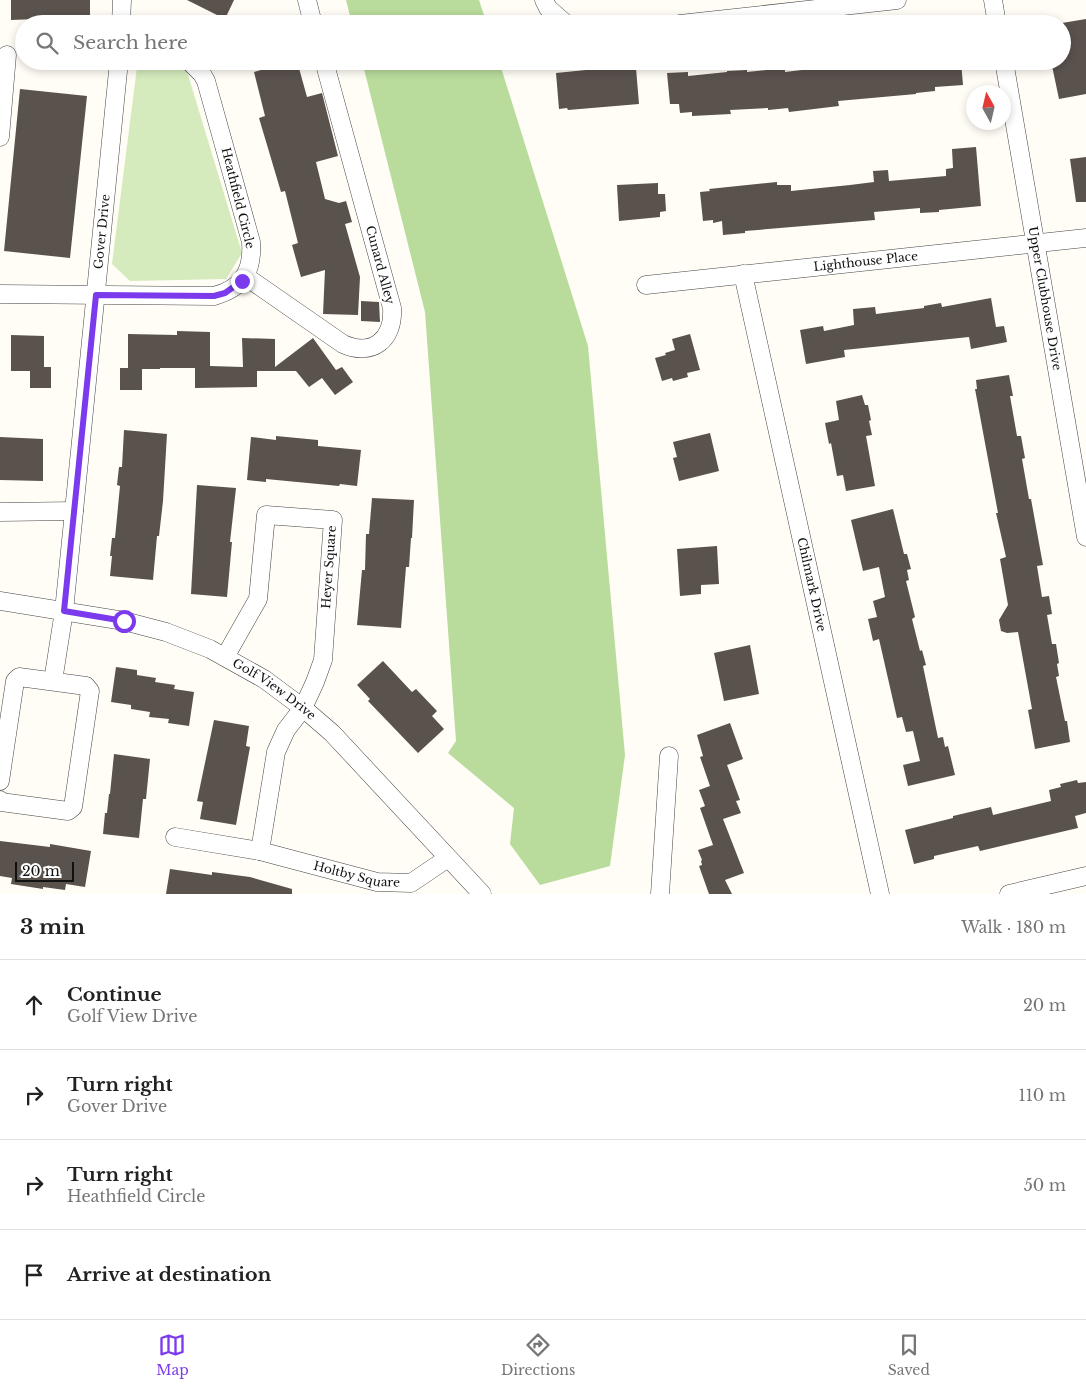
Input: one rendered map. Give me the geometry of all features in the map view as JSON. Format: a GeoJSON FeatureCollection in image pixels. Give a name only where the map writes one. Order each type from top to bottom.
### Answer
{"type":"FeatureCollection","features":[{"type":"Feature","properties":{"kind":"street"},"geometry":{"type":"LineString","coordinates":[[121,15],[122,0]]}},
{"type":"Feature","properties":{"kind":"street"},"geometry":{"type":"LineString","coordinates":[[307,0],[311,15]]}},
{"type":"Feature","properties":{"kind":"street"},"geometry":{"type":"LineString","coordinates":[[544,0],[548,8],[556,15]]}},
{"type":"Feature","properties":{"kind":"street"},"geometry":{"type":"LineString","coordinates":[[761,15],[897,0]]}},
{"type":"Feature","properties":{"kind":"street"},"geometry":{"type":"LineString","coordinates":[[993,0],[996,15]]}},
{"type":"Feature","properties":{"kind":"street"},"geometry":{"type":"LineString","coordinates":[[0,137],[10,55]]}},
{"type":"Feature","properties":{"kind":"street","name":"Gover Drive"},"geometry":{"type":"LineString","coordinates":[[53,681],[64,611],[118,70]]}},
{"type":"Feature","properties":{"kind":"street","name":"Heathfield Circle"},"geometry":{"type":"LineString","coordinates":[[198,70],[206,81],[251,242],[252,257],[245,276]]}},
{"type":"Feature","properties":{"kind":"street","name":"Cunard Alley"},"geometry":{"type":"LineString","coordinates":[[245,276],[343,344],[353,348],[366,348],[379,343],[388,333],[393,320],[392,308],[326,70]]}},
{"type":"Feature","properties":{"kind":"street","name":"Upper Clubhouse Drive"},"geometry":{"type":"LineString","coordinates":[[1006,70],[1086,538]]}},
{"type":"Feature","properties":{"kind":"street","name":"Lighthouse Place"},"geometry":{"type":"LineString","coordinates":[[646,285],[1086,238]]}},
{"type":"Feature","properties":{"kind":"street","name":"Chilmark Drive"},"geometry":{"type":"LineString","coordinates":[[743,274],[880,894]]}},
{"type":"Feature","properties":{"kind":"street"},"geometry":{"type":"LineString","coordinates":[[0,294],[214,296],[234,288],[245,276]]}},
{"type":"Feature","properties":{"kind":"street"},"geometry":{"type":"LineString","coordinates":[[0,512],[74,511]]}},
{"type":"Feature","properties":{"kind":"street","name":"Heyer Square"},"geometry":{"type":"LineString","coordinates":[[225,657],[258,599],[266,515],[333,520],[323,660],[303,708]]}},
{"type":"Feature","properties":{"kind":"street","name":"Golf View Drive"},"geometry":{"type":"LineString","coordinates":[[0,601],[124,621],[166,632],[225,657],[264,679],[303,708],[332,733],[482,894]]}},
{"type":"Feature","properties":{"kind":"street"},"geometry":{"type":"LineString","coordinates":[[0,782],[15,681],[19,677],[86,686],[90,691],[73,807],[68,811],[2,802],[0,800]]}},
{"type":"Feature","properties":{"kind":"street"},"geometry":{"type":"LineString","coordinates":[[260,851],[276,752],[286,730],[303,708]]}},
{"type":"Feature","properties":{"kind":"street"},"geometry":{"type":"LineString","coordinates":[[660,894],[669,756]]}},
{"type":"Feature","properties":{"kind":"street","name":"Holtby Square"},"geometry":{"type":"LineString","coordinates":[[175,837],[260,851],[377,882],[411,883],[448,858]]}},
{"type":"Feature","properties":{"kind":"street"},"geometry":{"type":"LineString","coordinates":[[1010,894],[1086,876]]}},
{"type":"Feature","properties":{"kind":"green space"},"geometry":{"type":"Polygon","coordinates":[[[346,0],[479,0],[484,15],[350,15],[346,0]]]}},
{"type":"Feature","properties":{"kind":"green space"},"geometry":{"type":"Polygon","coordinates":[[[137,70],[187,70],[242,253],[226,279],[130,281],[112,264],[137,70]]]}},
{"type":"Feature","properties":{"kind":"green space"},"geometry":{"type":"Polygon","coordinates":[[[364,70],[502,70],[588,346],[625,755],[610,866],[540,885],[510,844],[514,808],[448,753],[456,741],[425,312],[364,70]]]}},
{"type":"Feature","properties":{"kind":"building"},"geometry":{"type":"Polygon","coordinates":[[[11,0],[90,0],[90,15],[15,15],[15,20],[11,20],[11,0]]]}},
{"type":"Feature","properties":{"kind":"building"},"geometry":{"type":"Polygon","coordinates":[[[187,0],[234,0],[227,15],[217,15],[187,0]]]}},
{"type":"Feature","properties":{"kind":"building"},"geometry":{"type":"Polygon","coordinates":[[[1086,19],[1086,94],[1059,99],[1053,70],[1071,70],[1071,22],[1086,19]]]}},
{"type":"Feature","properties":{"kind":"building"},"geometry":{"type":"Polygon","coordinates":[[[261,70],[300,70],[307,97],[322,93],[338,156],[316,162],[325,199],[339,203],[346,201],[352,222],[345,224],[360,277],[358,315],[323,314],[325,270],[301,277],[292,245],[298,243],[285,191],[281,192],[259,118],[265,116],[254,72],[261,70]]]}},
{"type":"Feature","properties":{"kind":"building"},"geometry":{"type":"Polygon","coordinates":[[[586,70],[636,70],[639,104],[568,110],[567,108],[559,109],[556,73],[586,70]]]}},
{"type":"Feature","properties":{"kind":"building"},"geometry":{"type":"Polygon","coordinates":[[[747,70],[747,72],[785,70],[785,72],[802,70],[962,70],[963,85],[935,87],[935,91],[916,94],[838,101],[839,106],[789,112],[788,108],[768,110],[768,108],[730,110],[731,114],[692,116],[692,112],[680,113],[679,104],[670,104],[667,73],[688,72],[688,76],[747,70]]]}},
{"type":"Feature","properties":{"kind":"building"},"geometry":{"type":"Polygon","coordinates":[[[20,89],[87,96],[70,258],[4,251],[20,89]]]}},
{"type":"Feature","properties":{"kind":"building"},"geometry":{"type":"Polygon","coordinates":[[[976,147],[981,206],[939,210],[939,212],[920,213],[920,208],[874,212],[875,220],[745,231],[745,233],[723,235],[722,221],[713,223],[713,220],[703,221],[700,192],[710,191],[709,189],[777,182],[777,185],[791,185],[791,191],[850,185],[874,182],[873,171],[888,170],[889,181],[946,176],[946,169],[953,168],[952,149],[976,147]]]}},
{"type":"Feature","properties":{"kind":"building"},"geometry":{"type":"Polygon","coordinates":[[[1086,157],[1086,202],[1076,202],[1070,159],[1086,157]]]}},
{"type":"Feature","properties":{"kind":"building"},"geometry":{"type":"Polygon","coordinates":[[[658,183],[658,194],[665,194],[666,211],[660,212],[660,217],[619,221],[617,185],[658,183]]]}},
{"type":"Feature","properties":{"kind":"building"},"geometry":{"type":"Polygon","coordinates":[[[991,298],[996,327],[1004,326],[1007,342],[971,349],[969,337],[844,350],[845,357],[806,364],[800,330],[823,326],[824,331],[854,325],[853,309],[875,307],[876,314],[924,308],[924,306],[941,303],[942,307],[991,298]]]}},
{"type":"Feature","properties":{"kind":"building"},"geometry":{"type":"Polygon","coordinates":[[[361,301],[379,302],[380,322],[361,321],[361,301]]]}},
{"type":"Feature","properties":{"kind":"building"},"geometry":{"type":"Polygon","coordinates":[[[177,331],[210,332],[210,366],[243,367],[242,338],[275,339],[275,367],[313,338],[336,370],[342,367],[353,382],[335,395],[322,378],[309,387],[296,371],[257,371],[257,387],[195,388],[195,368],[160,368],[142,369],[142,390],[120,390],[120,368],[128,368],[128,334],[177,335],[177,331]]]}},
{"type":"Feature","properties":{"kind":"building"},"geometry":{"type":"Polygon","coordinates":[[[690,334],[700,370],[687,373],[688,377],[673,381],[672,378],[662,381],[655,358],[675,350],[672,339],[690,334]]]}},
{"type":"Feature","properties":{"kind":"building"},"geometry":{"type":"Polygon","coordinates":[[[11,335],[44,336],[44,367],[51,367],[51,388],[30,388],[30,371],[11,371],[11,335]]]}},
{"type":"Feature","properties":{"kind":"building"},"geometry":{"type":"Polygon","coordinates":[[[1009,375],[1013,396],[1010,396],[1017,436],[1021,436],[1025,458],[1022,459],[1043,565],[1037,566],[1042,597],[1049,596],[1052,614],[1047,615],[1052,644],[1056,644],[1059,676],[1056,677],[1070,742],[1035,749],[1028,710],[1032,709],[1018,632],[1007,633],[1001,631],[999,620],[1008,605],[1000,559],[1006,557],[996,513],[998,513],[975,389],[977,389],[976,380],[1009,375]]]}},
{"type":"Feature","properties":{"kind":"building"},"geometry":{"type":"Polygon","coordinates":[[[862,395],[865,405],[868,405],[871,420],[869,421],[872,435],[866,436],[875,486],[846,491],[843,475],[837,476],[825,423],[839,420],[836,401],[862,395]]]}},
{"type":"Feature","properties":{"kind":"building"},"geometry":{"type":"Polygon","coordinates":[[[124,430],[167,434],[163,501],[159,536],[157,536],[153,580],[110,576],[112,556],[110,556],[112,538],[115,538],[120,486],[117,485],[119,467],[122,467],[124,430]]]}},
{"type":"Feature","properties":{"kind":"building"},"geometry":{"type":"Polygon","coordinates":[[[710,433],[719,471],[679,481],[673,458],[677,457],[673,442],[710,433]]]}},
{"type":"Feature","properties":{"kind":"building"},"geometry":{"type":"Polygon","coordinates":[[[276,436],[318,440],[318,446],[361,450],[357,486],[266,479],[266,482],[247,480],[251,437],[276,440],[276,436]]]}},
{"type":"Feature","properties":{"kind":"building"},"geometry":{"type":"Polygon","coordinates":[[[0,437],[43,439],[43,481],[0,480],[0,437]]]}},
{"type":"Feature","properties":{"kind":"building"},"geometry":{"type":"Polygon","coordinates":[[[197,485],[236,488],[230,542],[232,542],[227,597],[191,594],[197,485]]]}},
{"type":"Feature","properties":{"kind":"building"},"geometry":{"type":"Polygon","coordinates":[[[372,498],[414,500],[412,538],[409,567],[406,567],[401,628],[357,625],[362,570],[365,570],[366,534],[369,534],[372,498]]]}},
{"type":"Feature","properties":{"kind":"building"},"geometry":{"type":"Polygon","coordinates":[[[893,509],[904,554],[907,554],[911,569],[907,570],[909,580],[906,581],[915,617],[912,619],[920,651],[922,650],[926,665],[923,666],[938,738],[943,737],[945,747],[948,746],[955,775],[908,786],[903,765],[920,761],[913,731],[906,732],[902,717],[897,718],[879,639],[873,641],[868,619],[877,617],[873,601],[885,597],[879,567],[863,571],[851,520],[893,509]]]}},
{"type":"Feature","properties":{"kind":"building"},"geometry":{"type":"Polygon","coordinates":[[[717,546],[719,584],[701,585],[701,594],[680,596],[677,549],[717,546]]]}},
{"type":"Feature","properties":{"kind":"building"},"geometry":{"type":"Polygon","coordinates":[[[750,645],[759,694],[724,701],[714,653],[750,645]]]}},
{"type":"Feature","properties":{"kind":"building"},"geometry":{"type":"Polygon","coordinates":[[[383,661],[412,692],[416,689],[437,711],[432,716],[444,729],[418,753],[368,701],[370,699],[357,685],[383,661]]]}},
{"type":"Feature","properties":{"kind":"building"},"geometry":{"type":"Polygon","coordinates":[[[116,667],[137,670],[137,675],[156,678],[155,682],[175,685],[174,689],[194,692],[189,726],[168,723],[169,719],[149,717],[150,712],[131,709],[131,705],[111,702],[116,667]]]}},
{"type":"Feature","properties":{"kind":"building"},"geometry":{"type":"Polygon","coordinates":[[[214,720],[249,726],[246,746],[250,747],[236,825],[200,819],[203,802],[197,801],[214,720]]]}},
{"type":"Feature","properties":{"kind":"building"},"geometry":{"type":"Polygon","coordinates":[[[730,723],[743,759],[727,765],[740,800],[736,801],[741,813],[723,819],[744,873],[725,880],[732,894],[709,894],[699,866],[702,865],[702,860],[698,850],[713,845],[700,808],[705,806],[699,790],[710,786],[700,757],[703,756],[697,735],[730,723]]]}},
{"type":"Feature","properties":{"kind":"building"},"geometry":{"type":"Polygon","coordinates":[[[114,754],[150,759],[146,799],[143,799],[139,838],[103,834],[114,754]]]}},
{"type":"Feature","properties":{"kind":"building"},"geometry":{"type":"Polygon","coordinates":[[[1077,780],[1078,783],[1086,782],[1086,813],[1075,816],[1078,828],[980,851],[978,846],[934,856],[934,859],[914,864],[905,830],[991,807],[993,815],[1051,801],[1049,790],[1061,787],[1060,784],[1077,780]]]}},
{"type":"Feature","properties":{"kind":"building"},"geometry":{"type":"Polygon","coordinates":[[[0,841],[50,847],[50,844],[91,851],[85,887],[66,884],[65,890],[11,884],[12,878],[0,876],[0,841]]]}},
{"type":"Feature","properties":{"kind":"building"},"geometry":{"type":"Polygon","coordinates":[[[170,869],[212,875],[212,872],[250,877],[292,889],[292,894],[166,894],[170,869]]]}},
{"type":"Feature","properties":{"kind":"route"},"geometry":{"type":"LineString","coordinates":[[124,621],[64,611],[96,295],[214,296],[225,293],[242,281]]}}]}
